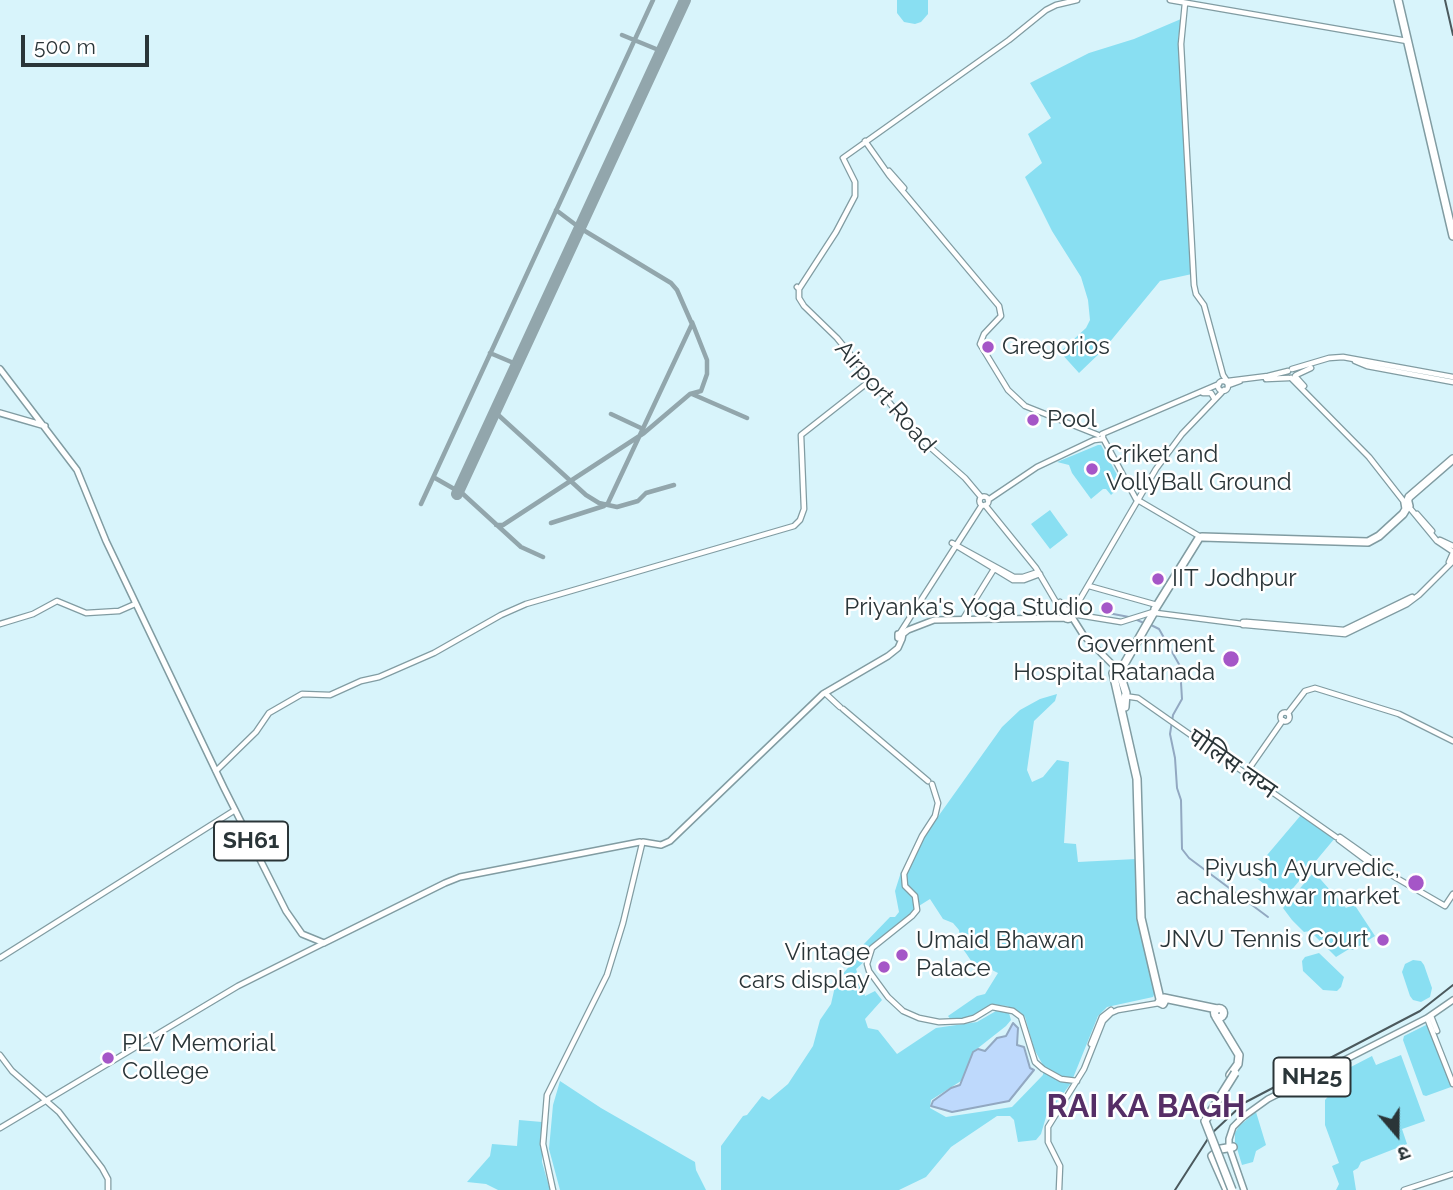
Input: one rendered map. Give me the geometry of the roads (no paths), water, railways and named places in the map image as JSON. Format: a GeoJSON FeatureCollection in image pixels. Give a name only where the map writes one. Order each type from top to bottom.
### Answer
{"type":"FeatureCollection","features":[{"type":"Feature","properties":{"kind":"highway"},"geometry":{"type":"LineString","coordinates":[[1399,0],[1453,236]]}},
{"type":"Feature","properties":{"kind":"highway"},"geometry":{"type":"LineString","coordinates":[[1399,0],[1453,226]]}},
{"type":"Feature","properties":{"kind":"highway"},"geometry":{"type":"LineString","coordinates":[[1230,1190],[1203,1122],[1206,1113],[1242,1064],[1241,1054],[1217,1014],[1162,1000],[1142,923],[1137,779],[1117,674],[1200,538],[1367,545],[1384,535],[1407,512],[1407,505],[1453,460]]}},
{"type":"Feature","properties":{"kind":"highway"},"geometry":{"type":"LineString","coordinates":[[1117,674],[1124,687],[1123,696]]}},
{"type":"Feature","properties":{"kind":"highway"},"geometry":{"type":"LineString","coordinates":[[1230,1190],[1212,1155],[1218,1150],[1231,1147]]}},
{"type":"Feature","properties":{"kind":"main road","name":"SH61"},"geometry":{"type":"LineString","coordinates":[[0,369],[77,470],[102,534],[135,604],[293,923],[302,934],[324,943]]}},
{"type":"Feature","properties":{"kind":"main road"},"geometry":{"type":"LineString","coordinates":[[0,413],[44,426]]}},
{"type":"Feature","properties":{"kind":"main road"},"geometry":{"type":"LineString","coordinates":[[324,943],[460,877],[641,843],[661,845],[675,837],[828,694],[888,656],[901,636],[932,620],[1054,618],[1069,614],[1117,674]]}},
{"type":"Feature","properties":{"kind":"main road","name":"NH25"},"geometry":{"type":"LineString","coordinates":[[1231,1147],[1229,1134],[1233,1126],[1259,1104],[1429,1018],[1453,1001]]}},
{"type":"Feature","properties":{"kind":"main road"},"geometry":{"type":"LineString","coordinates":[[1231,1147],[1246,1190]]}},
{"type":"Feature","properties":{"kind":"street"},"geometry":{"type":"LineString","coordinates":[[854,150],[1009,40],[1046,10],[1077,0]]}},
{"type":"Feature","properties":{"kind":"street"},"geometry":{"type":"LineString","coordinates":[[1170,0],[1408,41]]}},
{"type":"Feature","properties":{"kind":"street"},"geometry":{"type":"LineString","coordinates":[[1069,614],[1079,603],[1166,455],[1222,385],[1222,373],[1204,305],[1196,294],[1194,285],[1181,44],[1185,3]]}},
{"type":"Feature","properties":{"kind":"street"},"geometry":{"type":"LineString","coordinates":[[866,141],[869,150],[1003,307],[1003,318],[984,338],[983,344],[1010,388],[1026,404],[1100,437],[1138,501],[1200,538]]}},
{"type":"Feature","properties":{"kind":"street"},"geometry":{"type":"LineString","coordinates":[[866,141],[869,150]]}},
{"type":"Feature","properties":{"kind":"street"},"geometry":{"type":"LineString","coordinates":[[854,150],[869,150]]}},
{"type":"Feature","properties":{"kind":"street","name":"Airport Road"},"geometry":{"type":"LineString","coordinates":[[854,150],[846,158],[856,186],[855,196],[836,232],[797,290],[804,306],[837,338],[914,433],[959,472],[983,501]]}},
{"type":"Feature","properties":{"kind":"street"},"geometry":{"type":"LineString","coordinates":[[887,170],[1001,308],[1000,318],[984,334],[980,344],[1008,390],[1025,406],[1100,437],[1222,385],[1293,377],[1335,359],[1357,360]]}},
{"type":"Feature","properties":{"kind":"street"},"geometry":{"type":"LineString","coordinates":[[901,636],[916,606],[983,501],[1037,467],[1100,437],[1222,385],[1268,376],[1334,357],[1357,360],[1367,366],[1453,378]]}},
{"type":"Feature","properties":{"kind":"street"},"geometry":{"type":"LineString","coordinates":[[1245,623],[1342,631],[1355,627],[1416,594],[1449,562],[1453,550],[1407,505],[1369,457],[1293,377],[1290,370]]}},
{"type":"Feature","properties":{"kind":"street"},"geometry":{"type":"LineString","coordinates":[[216,771],[256,732],[269,713],[302,694],[330,695],[361,681],[379,677],[434,653],[501,615],[523,606],[794,526],[800,520],[804,509],[801,435],[870,382]]}},
{"type":"Feature","properties":{"kind":"street"},"geometry":{"type":"LineString","coordinates":[[1203,393],[1211,394],[1214,398]]}},
{"type":"Feature","properties":{"kind":"street"},"geometry":{"type":"LineString","coordinates":[[983,501],[1069,614],[1121,622],[1155,610]]}},
{"type":"Feature","properties":{"kind":"street"},"geometry":{"type":"LineString","coordinates":[[983,501],[1037,566],[1069,614]]}},
{"type":"Feature","properties":{"kind":"street"},"geometry":{"type":"LineString","coordinates":[[954,544],[1014,577],[1039,573]]}},
{"type":"Feature","properties":{"kind":"street"},"geometry":{"type":"LineString","coordinates":[[954,544],[1016,580],[1039,573]]}},
{"type":"Feature","properties":{"kind":"street"},"geometry":{"type":"LineString","coordinates":[[1089,586],[1155,610],[1345,634],[1407,604],[1453,561]]}},
{"type":"Feature","properties":{"kind":"street"},"geometry":{"type":"LineString","coordinates":[[963,619],[994,569]]}},
{"type":"Feature","properties":{"kind":"street"},"geometry":{"type":"LineString","coordinates":[[0,624],[33,614],[57,601],[86,613],[120,611],[135,604]]}},
{"type":"Feature","properties":{"kind":"street"},"geometry":{"type":"LineString","coordinates":[[1124,687],[1367,860],[1445,906],[1453,894]]}},
{"type":"Feature","properties":{"kind":"street"},"geometry":{"type":"LineString","coordinates":[[1247,772],[1283,720],[1289,719],[1288,713],[1305,691],[1315,688],[1399,714],[1453,741]]}},
{"type":"Feature","properties":{"kind":"street"},"geometry":{"type":"LineString","coordinates":[[828,694],[929,783],[938,803],[935,817],[922,836],[904,874],[905,886],[915,896],[917,910],[872,948],[867,964],[869,971],[888,997],[903,1011],[919,1018],[951,1022],[974,1018],[992,1007],[1013,1011],[1021,1017],[1035,1062],[1061,1079],[1078,1079]]}},
{"type":"Feature","properties":{"kind":"street","name":"पोलिस लय्न"},"geometry":{"type":"LineString","coordinates":[[1123,696],[1135,697],[1169,718]]}},
{"type":"Feature","properties":{"kind":"street"},"geometry":{"type":"LineString","coordinates":[[0,958],[236,810]]}},
{"type":"Feature","properties":{"kind":"street"},"geometry":{"type":"LineString","coordinates":[[553,1190],[543,1144],[547,1095],[607,975],[624,923],[641,843]]}},
{"type":"Feature","properties":{"kind":"street"},"geometry":{"type":"LineString","coordinates":[[0,1128],[238,986],[324,943]]}},
{"type":"Feature","properties":{"kind":"street"},"geometry":{"type":"LineString","coordinates":[[1059,1190],[1060,1166],[1048,1142],[1047,1130],[1078,1079],[1105,1018],[1118,1010],[1162,1000]]}},
{"type":"Feature","properties":{"kind":"street"},"geometry":{"type":"LineString","coordinates":[[1429,1018],[1453,1075]]}},
{"type":"Feature","properties":{"kind":"street"},"geometry":{"type":"LineString","coordinates":[[1429,1018],[1453,1084]]}},
{"type":"Feature","properties":{"kind":"street"},"geometry":{"type":"LineString","coordinates":[[0,1055],[12,1071],[48,1100],[102,1168],[108,1179],[108,1190]]}},
{"type":"Feature","properties":{"kind":"street"},"geometry":{"type":"LineString","coordinates":[[1404,1190],[1453,1174]]}},
{"type":"Feature","properties":{"kind":"waterway"},"geometry":{"type":"LineString","coordinates":[[1103,612],[1129,617]]}},
{"type":"Feature","properties":{"kind":"waterway"},"geometry":{"type":"LineString","coordinates":[[1135,619],[1146,624]]}},
{"type":"Feature","properties":{"kind":"waterway"},"geometry":{"type":"LineString","coordinates":[[1151,625],[1159,629],[1180,666],[1182,699],[1173,715],[1170,734],[1181,800],[1182,849],[1189,858],[1268,917]]}},
{"type":"Feature","properties":{"kind":"railway"},"geometry":{"type":"LineString","coordinates":[[1445,0],[1453,35]]}},
{"type":"Feature","properties":{"kind":"railway"},"geometry":{"type":"LineString","coordinates":[[1175,1190],[1211,1134],[1244,1103],[1420,1011],[1453,985]]}},
{"type":"Feature","properties":{"kind":"place","name":"Gregorios"},"geometry":{"type":"Point","coordinates":[988,347]}},
{"type":"Feature","properties":{"kind":"place","name":"Pool"},"geometry":{"type":"Point","coordinates":[1033,420]}},
{"type":"Feature","properties":{"kind":"place","name":"Criket and VollyBall Ground"},"geometry":{"type":"Point","coordinates":[1092,469]}},
{"type":"Feature","properties":{"kind":"place","name":"IIT Jodhpur"},"geometry":{"type":"Point","coordinates":[1158,579]}},
{"type":"Feature","properties":{"kind":"place","name":"Priyanka's Yoga Studio"},"geometry":{"type":"Point","coordinates":[1107,608]}},
{"type":"Feature","properties":{"kind":"place","name":"Government Hospital Ratanada"},"geometry":{"type":"Point","coordinates":[1231,659]}},
{"type":"Feature","properties":{"kind":"place","name":"Piyush Ayurvedic, achaleshwar market"},"geometry":{"type":"Point","coordinates":[1416,883]}},
{"type":"Feature","properties":{"kind":"place","name":"JNVU Tennis Court"},"geometry":{"type":"Point","coordinates":[1383,940]}},
{"type":"Feature","properties":{"kind":"place","name":"Umaid Bhawan Palace"},"geometry":{"type":"Point","coordinates":[902,955]}},
{"type":"Feature","properties":{"kind":"place","name":"Vintage cars display"},"geometry":{"type":"Point","coordinates":[884,967]}},
{"type":"Feature","properties":{"kind":"place","name":"PLV Memorial College"},"geometry":{"type":"Point","coordinates":[108,1058]}},
{"type":"Feature","properties":{"kind":"district","name":"RAI KA BAGH"},"geometry":{"type":"Point","coordinates":[1146,1107]}}]}
